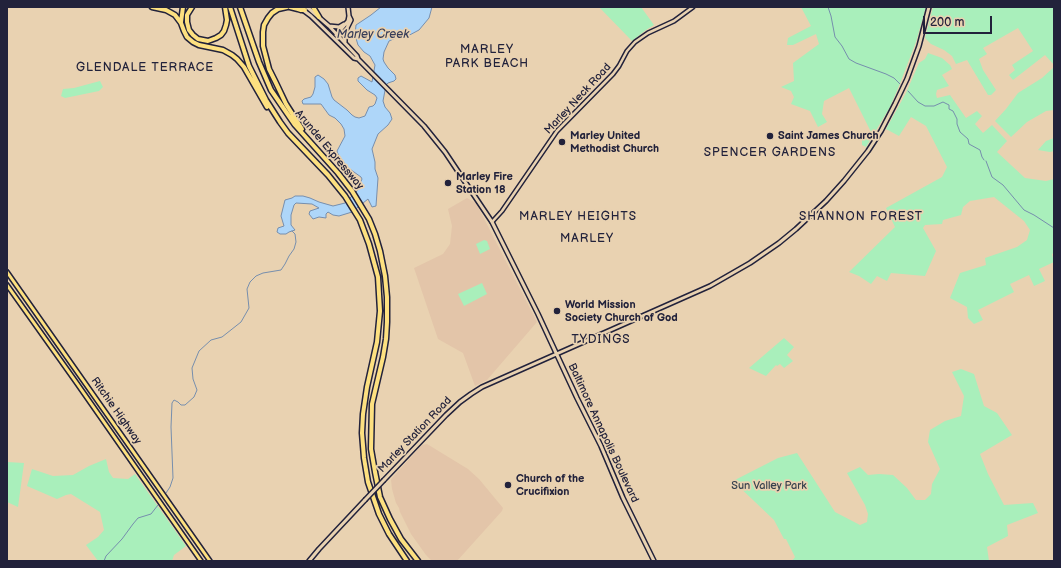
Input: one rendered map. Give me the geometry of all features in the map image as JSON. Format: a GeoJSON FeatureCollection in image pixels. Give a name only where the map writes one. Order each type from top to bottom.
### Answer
{"type":"FeatureCollection","features":[{"type":"Feature","properties":{"kind":"highway"},"geometry":{"type":"LineString","coordinates":[[152,7],[166,10],[176,15],[187,37],[193,42],[232,54],[244,67],[271,114],[276,116]]}},
{"type":"Feature","properties":{"kind":"highway"},"geometry":{"type":"LineString","coordinates":[[181,23],[182,7]]}},
{"type":"Feature","properties":{"kind":"highway"},"geometry":{"type":"LineString","coordinates":[[192,7],[187,15],[189,30],[198,39],[208,41],[221,35],[224,31],[227,20],[225,7]]}},
{"type":"Feature","properties":{"kind":"highway","name":"Arundel Expressway"},"geometry":{"type":"LineString","coordinates":[[230,7],[249,66],[266,100],[283,126],[296,142],[332,179],[345,196],[357,215],[367,237],[378,277],[380,302],[377,342],[363,414],[362,442],[364,462],[368,482],[379,514],[389,534],[407,561]]}},
{"type":"Feature","properties":{"kind":"highway","name":"Arundel Expressway"},"geometry":{"type":"LineString","coordinates":[[242,7],[259,62],[271,90],[295,125],[352,191],[364,210],[373,229],[380,251],[385,276],[387,322],[386,340],[372,404],[371,449],[380,497],[401,539],[418,561]]}},
{"type":"Feature","properties":{"kind":"highway"},"geometry":{"type":"LineString","coordinates":[[306,9],[301,10],[288,7],[272,13],[264,25],[263,46],[269,69],[286,104],[308,140]]}},
{"type":"Feature","properties":{"kind":"highway"},"geometry":{"type":"LineString","coordinates":[[313,7],[319,17]]}},
{"type":"Feature","properties":{"kind":"main road","name":"Baltimore Annapolis Boulevard"},"geometry":{"type":"LineString","coordinates":[[299,7],[306,9],[319,17],[329,26],[335,36],[345,43],[371,73],[424,126],[445,152],[492,222],[601,446],[623,498],[654,561]]}},
{"type":"Feature","properties":{"kind":"main road"},"geometry":{"type":"LineString","coordinates":[[345,43],[345,32],[351,20],[348,7]]}},
{"type":"Feature","properties":{"kind":"main road","name":"Marley Station Road"},"geometry":{"type":"LineString","coordinates":[[309,561],[365,500],[460,402],[482,387],[696,292],[723,278],[750,263],[779,243],[813,214],[831,196],[857,165],[874,142],[888,118],[913,63],[923,33],[929,7]]}},
{"type":"Feature","properties":{"kind":"main road","name":"Baltimore Annapolis Boulevard"},"geometry":{"type":"LineString","coordinates":[[306,9],[335,36],[354,58],[358,59]]}},
{"type":"Feature","properties":{"kind":"main road"},"geometry":{"type":"LineString","coordinates":[[335,36],[346,24],[349,16]]}},
{"type":"Feature","properties":{"kind":"main road"},"geometry":{"type":"LineString","coordinates":[[329,26],[339,27],[346,24]]}},
{"type":"Feature","properties":{"kind":"main road","name":"Ritchie Highway"},"geometry":{"type":"LineString","coordinates":[[7,272],[210,561]]}},
{"type":"Feature","properties":{"kind":"main road","name":"Ritchie Highway"},"geometry":{"type":"LineString","coordinates":[[7,285],[201,561]]}},
{"type":"Feature","properties":{"kind":"street","name":"Marley Neck Road"},"geometry":{"type":"LineString","coordinates":[[492,222],[502,211],[557,131],[613,74],[635,42],[648,33],[674,21],[693,7]]}},
{"type":"Feature","properties":{"kind":"shaded area"},"geometry":{"type":"Polygon","coordinates":[[[467,198],[476,203],[537,322],[487,380],[475,386],[463,353],[438,339],[414,268],[443,254],[450,244],[452,226],[448,209],[467,198]]]}},
{"type":"Feature","properties":{"kind":"shaded area"},"geometry":{"type":"Polygon","coordinates":[[[427,444],[468,469],[479,479],[503,508],[502,511],[457,561],[432,561],[426,555],[411,534],[396,503],[392,489],[392,478],[422,445],[427,444]]]}},
{"type":"Feature","properties":{"kind":"green space"},"geometry":{"type":"Polygon","coordinates":[[[599,7],[641,7],[654,25],[632,41],[599,7]]]}},
{"type":"Feature","properties":{"kind":"green space"},"geometry":{"type":"Polygon","coordinates":[[[801,7],[926,7],[916,42],[890,107],[866,147],[862,145],[862,139],[872,134],[849,88],[824,101],[822,114],[827,122],[818,127],[810,111],[791,104],[794,97],[791,91],[781,87],[794,81],[793,63],[819,44],[816,34],[793,45],[787,45],[788,38],[811,26],[801,7]]]}},
{"type":"Feature","properties":{"kind":"green space"},"geometry":{"type":"Polygon","coordinates":[[[933,7],[1054,7],[1054,65],[1045,55],[1013,80],[1009,75],[1015,70],[1012,65],[1033,51],[1018,28],[983,48],[987,54],[979,59],[983,70],[996,90],[991,95],[988,95],[967,60],[956,64],[952,56],[944,50],[931,44],[925,38],[933,7]]]}},
{"type":"Feature","properties":{"kind":"green space"},"geometry":{"type":"Polygon","coordinates":[[[928,53],[942,58],[950,65],[952,69],[942,75],[949,86],[937,90],[937,98],[950,95],[966,118],[977,111],[982,116],[975,124],[983,133],[992,125],[1007,141],[997,152],[1025,178],[1046,181],[1054,179],[1054,253],[1052,254],[1054,262],[1039,269],[1045,281],[1034,286],[1029,275],[1010,284],[1014,292],[978,310],[983,320],[974,324],[968,318],[967,307],[950,298],[960,273],[986,265],[985,258],[1017,247],[1027,240],[1030,230],[1024,221],[994,197],[970,201],[963,207],[961,215],[943,220],[942,224],[925,225],[923,228],[936,251],[925,276],[891,273],[887,281],[877,276],[871,284],[859,276],[849,272],[895,227],[886,208],[942,177],[947,167],[926,126],[911,117],[899,136],[886,129],[906,93],[919,63],[925,59],[928,53]]]}},
{"type":"Feature","properties":{"kind":"green space"},"geometry":{"type":"Polygon","coordinates":[[[1054,67],[1054,110],[1046,111],[1027,122],[1011,137],[995,121],[1018,93],[1042,78],[1054,67]]]}},
{"type":"Feature","properties":{"kind":"green space"},"geometry":{"type":"Polygon","coordinates":[[[100,81],[103,87],[99,91],[65,98],[61,96],[63,89],[74,88],[100,81]]]}},
{"type":"Feature","properties":{"kind":"green space"},"geometry":{"type":"Polygon","coordinates":[[[1054,138],[1054,151],[1050,152],[1038,150],[1046,141],[1054,138]]]}},
{"type":"Feature","properties":{"kind":"green space"},"geometry":{"type":"Polygon","coordinates":[[[484,240],[487,241],[490,249],[480,254],[476,244],[484,240]]]}},
{"type":"Feature","properties":{"kind":"green space"},"geometry":{"type":"Polygon","coordinates":[[[482,283],[487,294],[464,306],[458,294],[482,283]]]}},
{"type":"Feature","properties":{"kind":"green space"},"geometry":{"type":"Polygon","coordinates":[[[784,338],[794,347],[787,355],[793,361],[784,368],[780,364],[777,366],[776,365],[766,376],[749,368],[784,338]]]}},
{"type":"Feature","properties":{"kind":"green space","name":"Sun Valley Park"},"geometry":{"type":"Polygon","coordinates":[[[961,369],[974,374],[984,406],[997,413],[1012,435],[980,454],[988,474],[1004,505],[1033,503],[1038,513],[1007,525],[1008,536],[987,547],[989,561],[792,561],[795,557],[774,520],[733,481],[778,458],[797,453],[835,512],[860,525],[867,522],[868,514],[865,505],[847,473],[860,467],[868,475],[893,475],[907,488],[916,500],[925,500],[931,494],[932,484],[940,469],[928,442],[930,430],[945,421],[961,416],[964,396],[952,372],[961,369]]]}},
{"type":"Feature","properties":{"kind":"green space"},"geometry":{"type":"Polygon","coordinates":[[[106,459],[109,472],[113,478],[128,479],[135,474],[186,546],[174,555],[172,561],[98,561],[86,545],[98,537],[104,530],[100,512],[71,494],[57,499],[27,486],[32,469],[53,476],[73,475],[106,459]]]}},
{"type":"Feature","properties":{"kind":"green space"},"geometry":{"type":"Polygon","coordinates":[[[7,462],[24,463],[18,507],[7,502],[7,462]]]}},
{"type":"Feature","properties":{"kind":"water","name":"Marley Creek"},"geometry":{"type":"Polygon","coordinates":[[[381,7],[432,7],[429,18],[419,30],[404,38],[398,37],[389,41],[384,52],[384,62],[395,75],[396,79],[386,85],[383,101],[392,119],[378,134],[372,149],[378,178],[376,206],[372,207],[368,199],[352,212],[339,216],[328,212],[326,214],[326,218],[319,217],[313,219],[309,214],[310,211],[319,208],[312,204],[296,203],[291,215],[291,225],[295,230],[286,234],[280,234],[277,232],[278,228],[284,226],[281,216],[285,200],[295,196],[303,196],[333,206],[345,203],[357,191],[362,179],[361,177],[347,167],[337,151],[345,136],[344,129],[341,124],[329,115],[321,104],[303,104],[302,101],[311,97],[313,94],[315,77],[318,75],[328,84],[334,100],[355,117],[359,118],[365,116],[369,107],[375,104],[377,98],[358,81],[358,78],[361,76],[372,82],[375,65],[370,56],[358,45],[355,35],[356,25],[381,7]]]}},
{"type":"Feature","properties":{"kind":"waterway"},"geometry":{"type":"LineString","coordinates":[[828,7],[835,37],[849,59],[886,74],[894,78],[900,84]]}},
{"type":"Feature","properties":{"kind":"waterway"},"geometry":{"type":"LineString","coordinates":[[908,91],[918,102],[925,106],[934,106],[943,102],[949,105],[949,109],[953,111],[957,119],[960,132],[968,139],[969,144],[980,150],[984,160]]}},
{"type":"Feature","properties":{"kind":"waterway"},"geometry":{"type":"LineString","coordinates":[[986,161],[992,177],[1003,185],[1024,210],[1054,228]]}},
{"type":"Feature","properties":{"kind":"waterway","name":"Marley Creek"},"geometry":{"type":"LineString","coordinates":[[166,493],[173,478],[171,427],[172,403],[174,400],[181,405],[185,405],[194,397],[197,390],[193,379],[192,368],[199,351],[211,340],[222,337],[241,322],[249,308],[247,289],[250,282],[256,276],[263,273],[281,270],[294,249],[296,242],[295,234],[292,231]]}},
{"type":"Feature","properties":{"kind":"waterway"},"geometry":{"type":"LineString","coordinates":[[104,561],[106,556],[122,539],[138,518],[151,514],[158,505]]}},
{"type":"Feature","properties":{"kind":"place","name":"Saint James Church"},"geometry":{"type":"Point","coordinates":[770,136]}},
{"type":"Feature","properties":{"kind":"place","name":"Marley United Methodist Church"},"geometry":{"type":"Point","coordinates":[562,142]}},
{"type":"Feature","properties":{"kind":"place","name":"Marley Fire Station 18"},"geometry":{"type":"Point","coordinates":[448,183]}},
{"type":"Feature","properties":{"kind":"place","name":"World Mission Society Church of God"},"geometry":{"type":"Point","coordinates":[557,311]}},
{"type":"Feature","properties":{"kind":"place","name":"Church of the Crucifixion"},"geometry":{"type":"Point","coordinates":[508,485]}},
{"type":"Feature","properties":{"kind":"district","name":"MARLEY PARK BEACH"},"geometry":{"type":"Point","coordinates":[487,57]}},
{"type":"Feature","properties":{"kind":"district","name":"GLENDALE TERRACE"},"geometry":{"type":"Point","coordinates":[145,68]}},
{"type":"Feature","properties":{"kind":"district","name":"SPENCER GARDENS"},"geometry":{"type":"Point","coordinates":[770,153]}},
{"type":"Feature","properties":{"kind":"district","name":"MARLEY HEIGHTS"},"geometry":{"type":"Point","coordinates":[578,217]}},
{"type":"Feature","properties":{"kind":"district","name":"SHANNON FOREST"},"geometry":{"type":"Point","coordinates":[861,217]}},
{"type":"Feature","properties":{"kind":"district","name":"MARLEY"},"geometry":{"type":"Point","coordinates":[587,239]}},
{"type":"Feature","properties":{"kind":"district","name":"TYDINGS"},"geometry":{"type":"Point","coordinates":[601,340]}}]}
